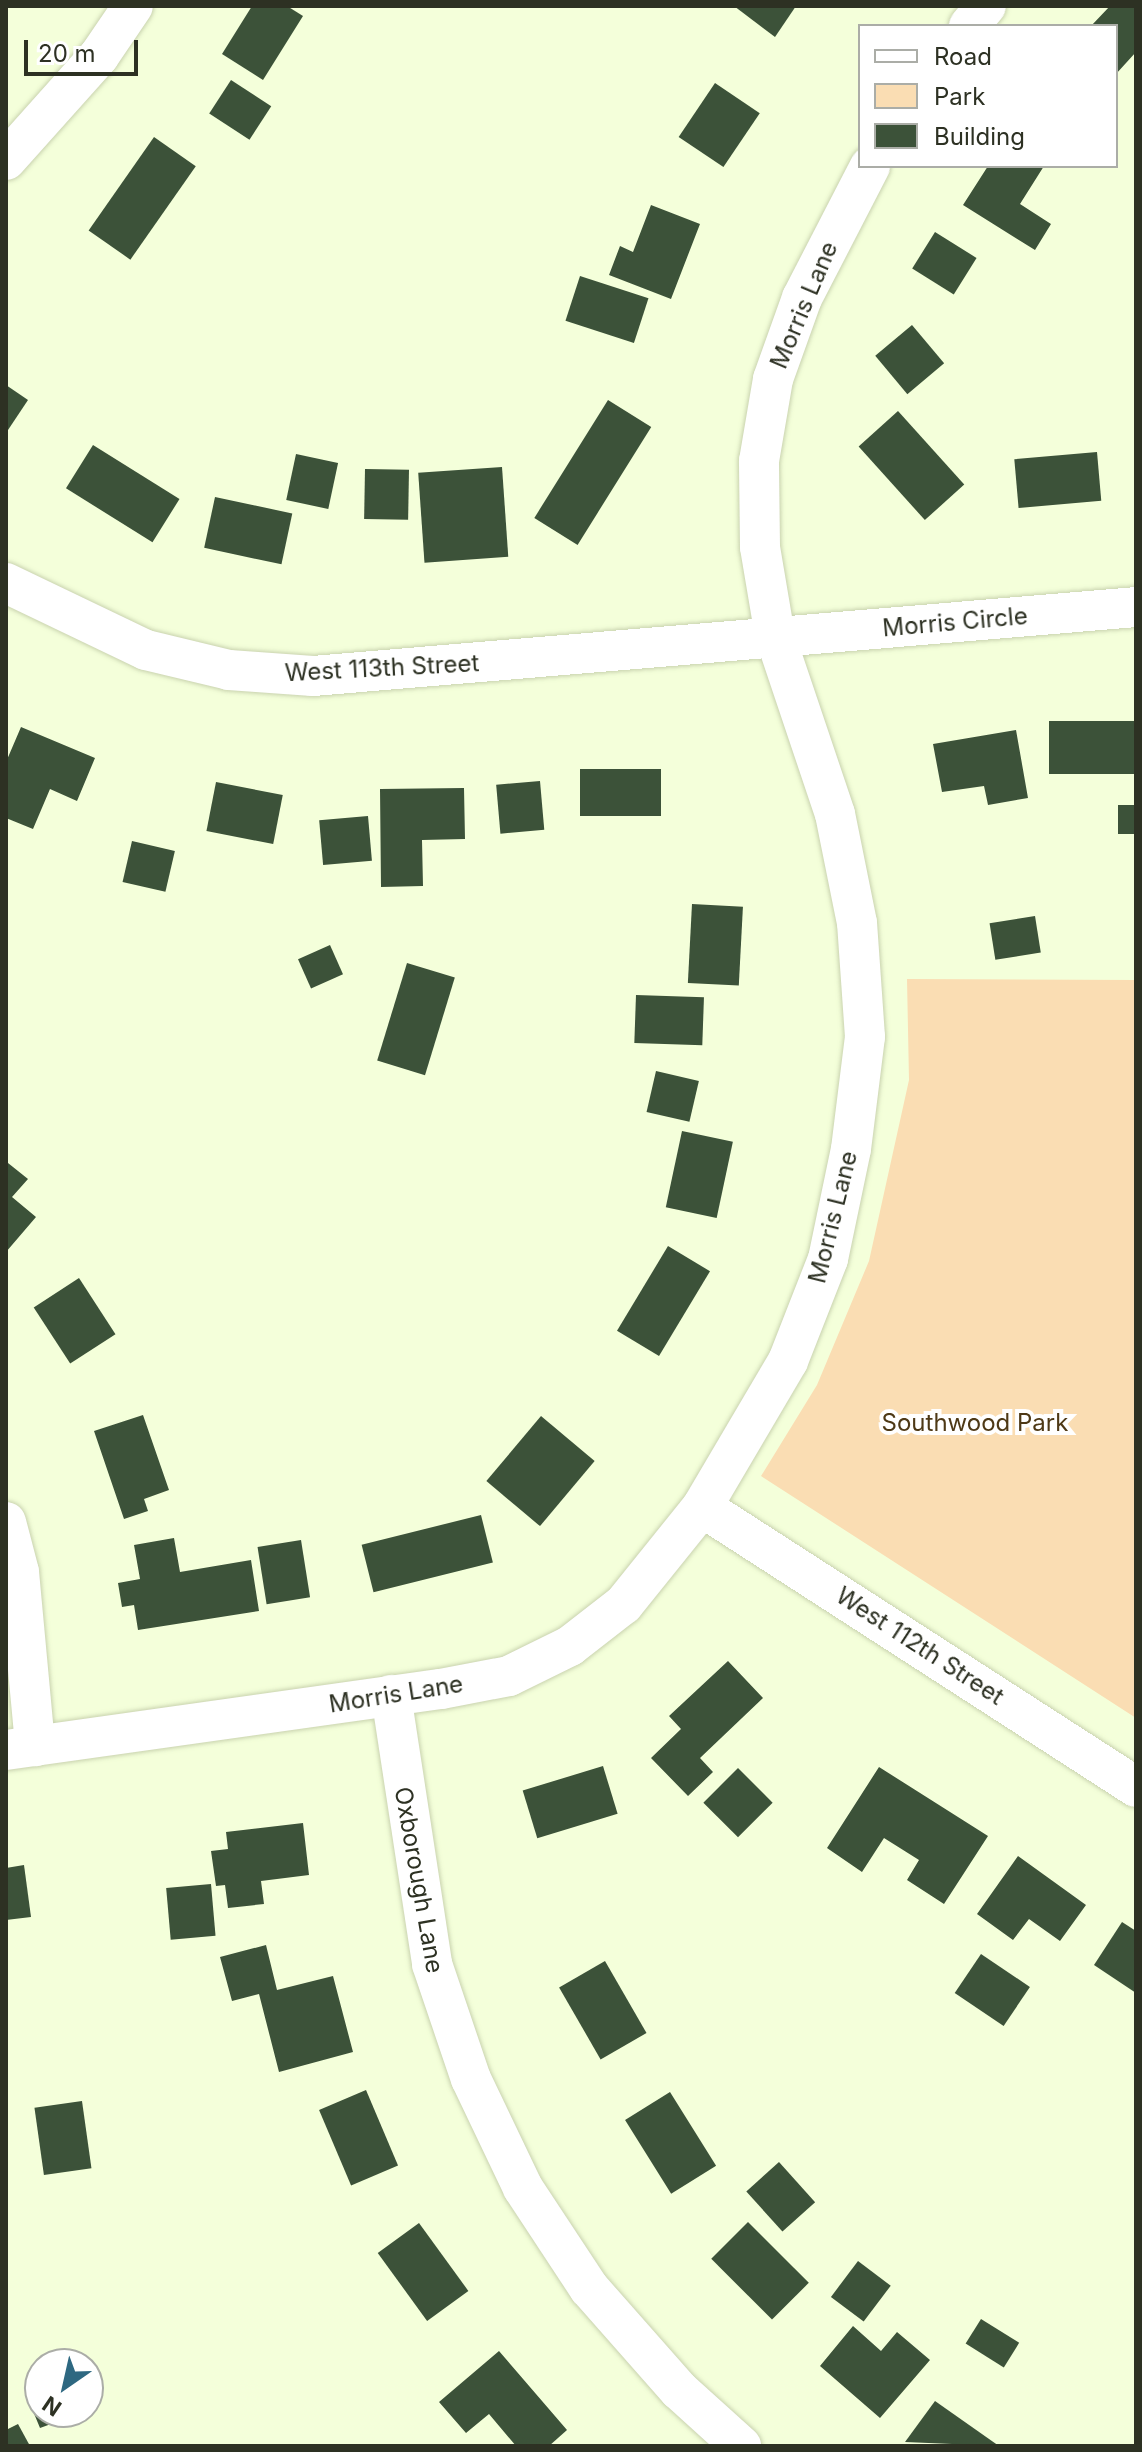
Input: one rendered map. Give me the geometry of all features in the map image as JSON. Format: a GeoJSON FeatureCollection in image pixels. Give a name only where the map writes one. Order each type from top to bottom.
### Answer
{"type":"FeatureCollection","features":[{"type":"Feature","properties":{"kind":"street"},"geometry":{"type":"LineString","coordinates":[[6,160],[99,56],[133,6]]}},
{"type":"Feature","properties":{"kind":"street"},"geometry":{"type":"LineString","coordinates":[[971,24],[986,6]]}},
{"type":"Feature","properties":{"kind":"street","name":"Morris Lane"},"geometry":{"type":"LineString","coordinates":[[20,1748],[509,1676],[570,1646],[624,1604],[702,1507],[788,1361],[828,1259],[851,1149],[865,1037],[857,923],[835,814],[775,636],[760,547],[759,461],[773,379],[802,298],[869,168]]}},
{"type":"Feature","properties":{"kind":"street","name":"West 113th Street"},"geometry":{"type":"LineString","coordinates":[[6,583],[146,650],[229,670],[313,676],[775,636]]}},
{"type":"Feature","properties":{"kind":"street","name":"Morris Circle"},"geometry":{"type":"LineString","coordinates":[[775,636],[1136,607]]}},
{"type":"Feature","properties":{"kind":"street","name":"West 112th Street"},"geometry":{"type":"LineString","coordinates":[[702,1507],[1136,1787]]}},
{"type":"Feature","properties":{"kind":"street"},"geometry":{"type":"LineString","coordinates":[[6,1522],[19,1572],[20,1748]]}},
{"type":"Feature","properties":{"kind":"street","name":"Oxborough Lane"},"geometry":{"type":"LineString","coordinates":[[391,1695],[432,1964],[471,2079],[523,2188],[589,2288],[679,2390],[741,2446]]}},
{"type":"Feature","properties":{"kind":"green space","name":"Southwood Park"},"geometry":{"type":"Polygon","coordinates":[[[907,979],[1136,980],[1136,1718],[761,1476],[817,1385],[869,1261],[909,1080],[907,979]]]}},
{"type":"Feature","properties":{"kind":"building"},"geometry":{"type":"Polygon","coordinates":[[[252,6],[287,6],[303,16],[263,80],[222,54],[252,6]]]}},
{"type":"Feature","properties":{"kind":"building"},"geometry":{"type":"Polygon","coordinates":[[[734,6],[796,6],[775,37],[734,6]]]}},
{"type":"Feature","properties":{"kind":"building"},"geometry":{"type":"Polygon","coordinates":[[[1110,6],[1136,6],[1136,52],[1118,72],[1118,24],[1093,24],[1110,6]]]}},
{"type":"Feature","properties":{"kind":"building"},"geometry":{"type":"Polygon","coordinates":[[[231,80],[271,106],[249,140],[209,114],[231,80]]]}},
{"type":"Feature","properties":{"kind":"building"},"geometry":{"type":"Polygon","coordinates":[[[715,83],[760,113],[723,167],[679,137],[715,83]]]}},
{"type":"Feature","properties":{"kind":"building"},"geometry":{"type":"Polygon","coordinates":[[[154,137],[196,166],[130,260],[89,230],[154,137]]]}},
{"type":"Feature","properties":{"kind":"building"},"geometry":{"type":"Polygon","coordinates":[[[987,168],[1043,168],[1020,204],[1051,224],[1035,250],[963,205],[987,168]]]}},
{"type":"Feature","properties":{"kind":"building"},"geometry":{"type":"Polygon","coordinates":[[[651,205],[700,224],[671,299],[609,275],[620,246],[633,252],[651,205]]]}},
{"type":"Feature","properties":{"kind":"building"},"geometry":{"type":"Polygon","coordinates":[[[935,232],[977,258],[954,294],[912,268],[935,232]]]}},
{"type":"Feature","properties":{"kind":"building"},"geometry":{"type":"Polygon","coordinates":[[[580,276],[648,298],[634,343],[565,321],[580,276]]]}},
{"type":"Feature","properties":{"kind":"building"},"geometry":{"type":"Polygon","coordinates":[[[912,325],[944,363],[907,394],[875,356],[912,325]]]}},
{"type":"Feature","properties":{"kind":"building"},"geometry":{"type":"Polygon","coordinates":[[[6,385],[28,400],[6,433],[6,385]]]}},
{"type":"Feature","properties":{"kind":"building"},"geometry":{"type":"Polygon","coordinates":[[[608,400],[651,427],[578,545],[534,518],[608,400]]]}},
{"type":"Feature","properties":{"kind":"building"},"geometry":{"type":"Polygon","coordinates":[[[898,411],[964,485],[925,520],[859,446],[898,411]]]}},
{"type":"Feature","properties":{"kind":"building"},"geometry":{"type":"Polygon","coordinates":[[[93,445],[180,499],[152,542],[66,488],[93,445]]]}},
{"type":"Feature","properties":{"kind":"building"},"geometry":{"type":"Polygon","coordinates":[[[1097,452],[1101,501],[1019,508],[1014,459],[1097,452]]]}},
{"type":"Feature","properties":{"kind":"building"},"geometry":{"type":"Polygon","coordinates":[[[296,454],[338,463],[328,509],[286,500],[296,454]]]}},
{"type":"Feature","properties":{"kind":"building"},"geometry":{"type":"Polygon","coordinates":[[[502,467],[508,557],[424,563],[418,473],[502,467]]]}},
{"type":"Feature","properties":{"kind":"building"},"geometry":{"type":"Polygon","coordinates":[[[365,469],[409,470],[408,520],[364,519],[365,469]]]}},
{"type":"Feature","properties":{"kind":"building"},"geometry":{"type":"Polygon","coordinates":[[[215,497],[292,513],[281,564],[204,548],[215,497]]]}},
{"type":"Feature","properties":{"kind":"building"},"geometry":{"type":"Polygon","coordinates":[[[1049,721],[1136,721],[1136,774],[1049,774],[1049,721]]]}},
{"type":"Feature","properties":{"kind":"building"},"geometry":{"type":"Polygon","coordinates":[[[21,727],[95,758],[77,801],[50,789],[33,829],[6,818],[6,762],[21,727]]]}},
{"type":"Feature","properties":{"kind":"building"},"geometry":{"type":"Polygon","coordinates":[[[1016,730],[1028,798],[988,805],[984,786],[942,792],[933,744],[1016,730]]]}},
{"type":"Feature","properties":{"kind":"building"},"geometry":{"type":"Polygon","coordinates":[[[580,769],[661,769],[661,816],[580,816],[580,769]]]}},
{"type":"Feature","properties":{"kind":"building"},"geometry":{"type":"Polygon","coordinates":[[[540,781],[544,830],[500,834],[496,785],[540,781]]]}},
{"type":"Feature","properties":{"kind":"building"},"geometry":{"type":"Polygon","coordinates":[[[216,782],[283,795],[273,844],[206,831],[216,782]]]}},
{"type":"Feature","properties":{"kind":"building"},"geometry":{"type":"Polygon","coordinates":[[[464,788],[465,839],[422,840],[423,886],[381,887],[380,789],[464,788]]]}},
{"type":"Feature","properties":{"kind":"building"},"geometry":{"type":"Polygon","coordinates":[[[1118,805],[1136,805],[1136,834],[1118,834],[1118,805]]]}},
{"type":"Feature","properties":{"kind":"building"},"geometry":{"type":"Polygon","coordinates":[[[368,816],[372,861],[323,865],[319,820],[368,816]]]}},
{"type":"Feature","properties":{"kind":"building"},"geometry":{"type":"Polygon","coordinates":[[[132,841],[175,851],[165,892],[123,882],[132,841]]]}},
{"type":"Feature","properties":{"kind":"building"},"geometry":{"type":"Polygon","coordinates":[[[692,904],[743,907],[739,986],[688,983],[692,904]]]}},
{"type":"Feature","properties":{"kind":"building"},"geometry":{"type":"Polygon","coordinates":[[[1035,916],[1041,953],[995,960],[990,923],[1035,916]]]}},
{"type":"Feature","properties":{"kind":"building"},"geometry":{"type":"Polygon","coordinates":[[[330,945],[343,974],[311,988],[298,959],[330,945]]]}},
{"type":"Feature","properties":{"kind":"building"},"geometry":{"type":"Polygon","coordinates":[[[407,963],[455,978],[425,1075],[377,1061],[407,963]]]}},
{"type":"Feature","properties":{"kind":"building"},"geometry":{"type":"Polygon","coordinates":[[[636,995],[704,997],[702,1045],[634,1043],[636,995]]]}},
{"type":"Feature","properties":{"kind":"building"},"geometry":{"type":"Polygon","coordinates":[[[656,1071],[699,1081],[689,1122],[647,1112],[656,1071]]]}},
{"type":"Feature","properties":{"kind":"building"},"geometry":{"type":"Polygon","coordinates":[[[682,1131],[733,1142],[717,1218],[666,1207],[682,1131]]]}},
{"type":"Feature","properties":{"kind":"building"},"geometry":{"type":"Polygon","coordinates":[[[8,1163],[28,1179],[12,1197],[36,1217],[6,1252],[8,1163]]]}},
{"type":"Feature","properties":{"kind":"building"},"geometry":{"type":"Polygon","coordinates":[[[668,1246],[710,1271],[659,1356],[617,1331],[668,1246]]]}},
{"type":"Feature","properties":{"kind":"building"},"geometry":{"type":"Polygon","coordinates":[[[79,1278],[115,1334],[70,1364],[34,1307],[79,1278]]]}},
{"type":"Feature","properties":{"kind":"building"},"geometry":{"type":"Polygon","coordinates":[[[143,1415],[169,1490],[144,1499],[148,1511],[124,1519],[94,1431],[143,1415]]]}},
{"type":"Feature","properties":{"kind":"building"},"geometry":{"type":"Polygon","coordinates":[[[541,1416],[595,1461],[540,1526],[486,1481],[541,1416]]]}},
{"type":"Feature","properties":{"kind":"building"},"geometry":{"type":"Polygon","coordinates":[[[481,1515],[493,1563],[374,1592],[362,1545],[481,1515]]]}},
{"type":"Feature","properties":{"kind":"building"},"geometry":{"type":"Polygon","coordinates":[[[174,1538],[180,1572],[251,1560],[259,1611],[138,1630],[134,1605],[122,1607],[118,1583],[140,1579],[134,1545],[174,1538]]]}},
{"type":"Feature","properties":{"kind":"building"},"geometry":{"type":"Polygon","coordinates":[[[301,1540],[310,1597],[267,1604],[258,1547],[301,1540]]]}},
{"type":"Feature","properties":{"kind":"building"},"geometry":{"type":"Polygon","coordinates":[[[728,1661],[763,1698],[700,1758],[713,1772],[688,1796],[651,1758],[681,1729],[669,1716],[728,1661]]]}},
{"type":"Feature","properties":{"kind":"building"},"geometry":{"type":"Polygon","coordinates":[[[603,1766],[618,1814],[537,1838],[523,1791],[603,1766]]]}},
{"type":"Feature","properties":{"kind":"building"},"geometry":{"type":"Polygon","coordinates":[[[879,1767],[988,1836],[944,1904],[907,1880],[919,1860],[884,1838],[862,1872],[827,1848],[879,1767]]]}},
{"type":"Feature","properties":{"kind":"building"},"geometry":{"type":"Polygon","coordinates":[[[738,1768],[773,1803],[738,1837],[703,1803],[738,1768]]]}},
{"type":"Feature","properties":{"kind":"building"},"geometry":{"type":"Polygon","coordinates":[[[303,1823],[309,1875],[261,1881],[264,1904],[228,1908],[225,1885],[216,1886],[211,1851],[228,1849],[226,1832],[303,1823]]]}},
{"type":"Feature","properties":{"kind":"building"},"geometry":{"type":"Polygon","coordinates":[[[1018,1856],[1086,1905],[1060,1941],[1029,1919],[1013,1940],[977,1914],[1018,1856]]]}},
{"type":"Feature","properties":{"kind":"building"},"geometry":{"type":"Polygon","coordinates":[[[24,1865],[31,1917],[6,1920],[6,1868],[24,1865]]]}},
{"type":"Feature","properties":{"kind":"building"},"geometry":{"type":"Polygon","coordinates":[[[211,1884],[216,1936],[171,1940],[166,1888],[211,1884]]]}},
{"type":"Feature","properties":{"kind":"building"},"geometry":{"type":"Polygon","coordinates":[[[1122,1922],[1136,1931],[1136,1993],[1094,1965],[1122,1922]]]}},
{"type":"Feature","properties":{"kind":"building"},"geometry":{"type":"Polygon","coordinates":[[[266,1945],[277,1990],[333,1976],[353,2052],[279,2072],[259,1994],[232,2001],[220,1957],[266,1945]]]}},
{"type":"Feature","properties":{"kind":"building"},"geometry":{"type":"Polygon","coordinates":[[[981,1954],[1030,1987],[1004,2026],[955,1993],[981,1954]]]}},
{"type":"Feature","properties":{"kind":"building"},"geometry":{"type":"Polygon","coordinates":[[[605,1961],[646,2033],[601,2059],[559,1987],[605,1961]]]}},
{"type":"Feature","properties":{"kind":"building"},"geometry":{"type":"Polygon","coordinates":[[[366,2090],[398,2165],[351,2185],[319,2110],[366,2090]]]}},
{"type":"Feature","properties":{"kind":"building"},"geometry":{"type":"Polygon","coordinates":[[[670,2092],[716,2166],[671,2194],[625,2120],[670,2092]]]}},
{"type":"Feature","properties":{"kind":"building"},"geometry":{"type":"Polygon","coordinates":[[[82,2101],[91,2168],[44,2175],[34,2108],[82,2101]]]}},
{"type":"Feature","properties":{"kind":"building"},"geometry":{"type":"Polygon","coordinates":[[[779,2162],[815,2202],[782,2232],[746,2191],[779,2162]]]}},
{"type":"Feature","properties":{"kind":"building"},"geometry":{"type":"Polygon","coordinates":[[[748,2222],[809,2283],[772,2320],[711,2259],[748,2222]]]}},
{"type":"Feature","properties":{"kind":"building"},"geometry":{"type":"Polygon","coordinates":[[[419,2223],[468,2291],[427,2321],[378,2253],[419,2223]]]}},
{"type":"Feature","properties":{"kind":"building"},"geometry":{"type":"Polygon","coordinates":[[[858,2261],[891,2286],[864,2322],[831,2297],[858,2261]]]}},
{"type":"Feature","properties":{"kind":"building"},"geometry":{"type":"Polygon","coordinates":[[[981,2319],[1019,2343],[1004,2367],[966,2344],[981,2319]]]}},
{"type":"Feature","properties":{"kind":"building"},"geometry":{"type":"Polygon","coordinates":[[[853,2326],[881,2351],[897,2332],[930,2360],[880,2418],[820,2366],[853,2326]]]}},
{"type":"Feature","properties":{"kind":"building"},"geometry":{"type":"Polygon","coordinates":[[[499,2351],[567,2430],[549,2446],[516,2446],[489,2414],[466,2433],[439,2402],[499,2351]]]}},
{"type":"Feature","properties":{"kind":"building"},"geometry":{"type":"Polygon","coordinates":[[[935,2401],[999,2446],[905,2442],[935,2401]]]}},
{"type":"Feature","properties":{"kind":"building"},"geometry":{"type":"Polygon","coordinates":[[[18,2424],[30,2446],[6,2446],[6,2430],[18,2424]]]}}]}
